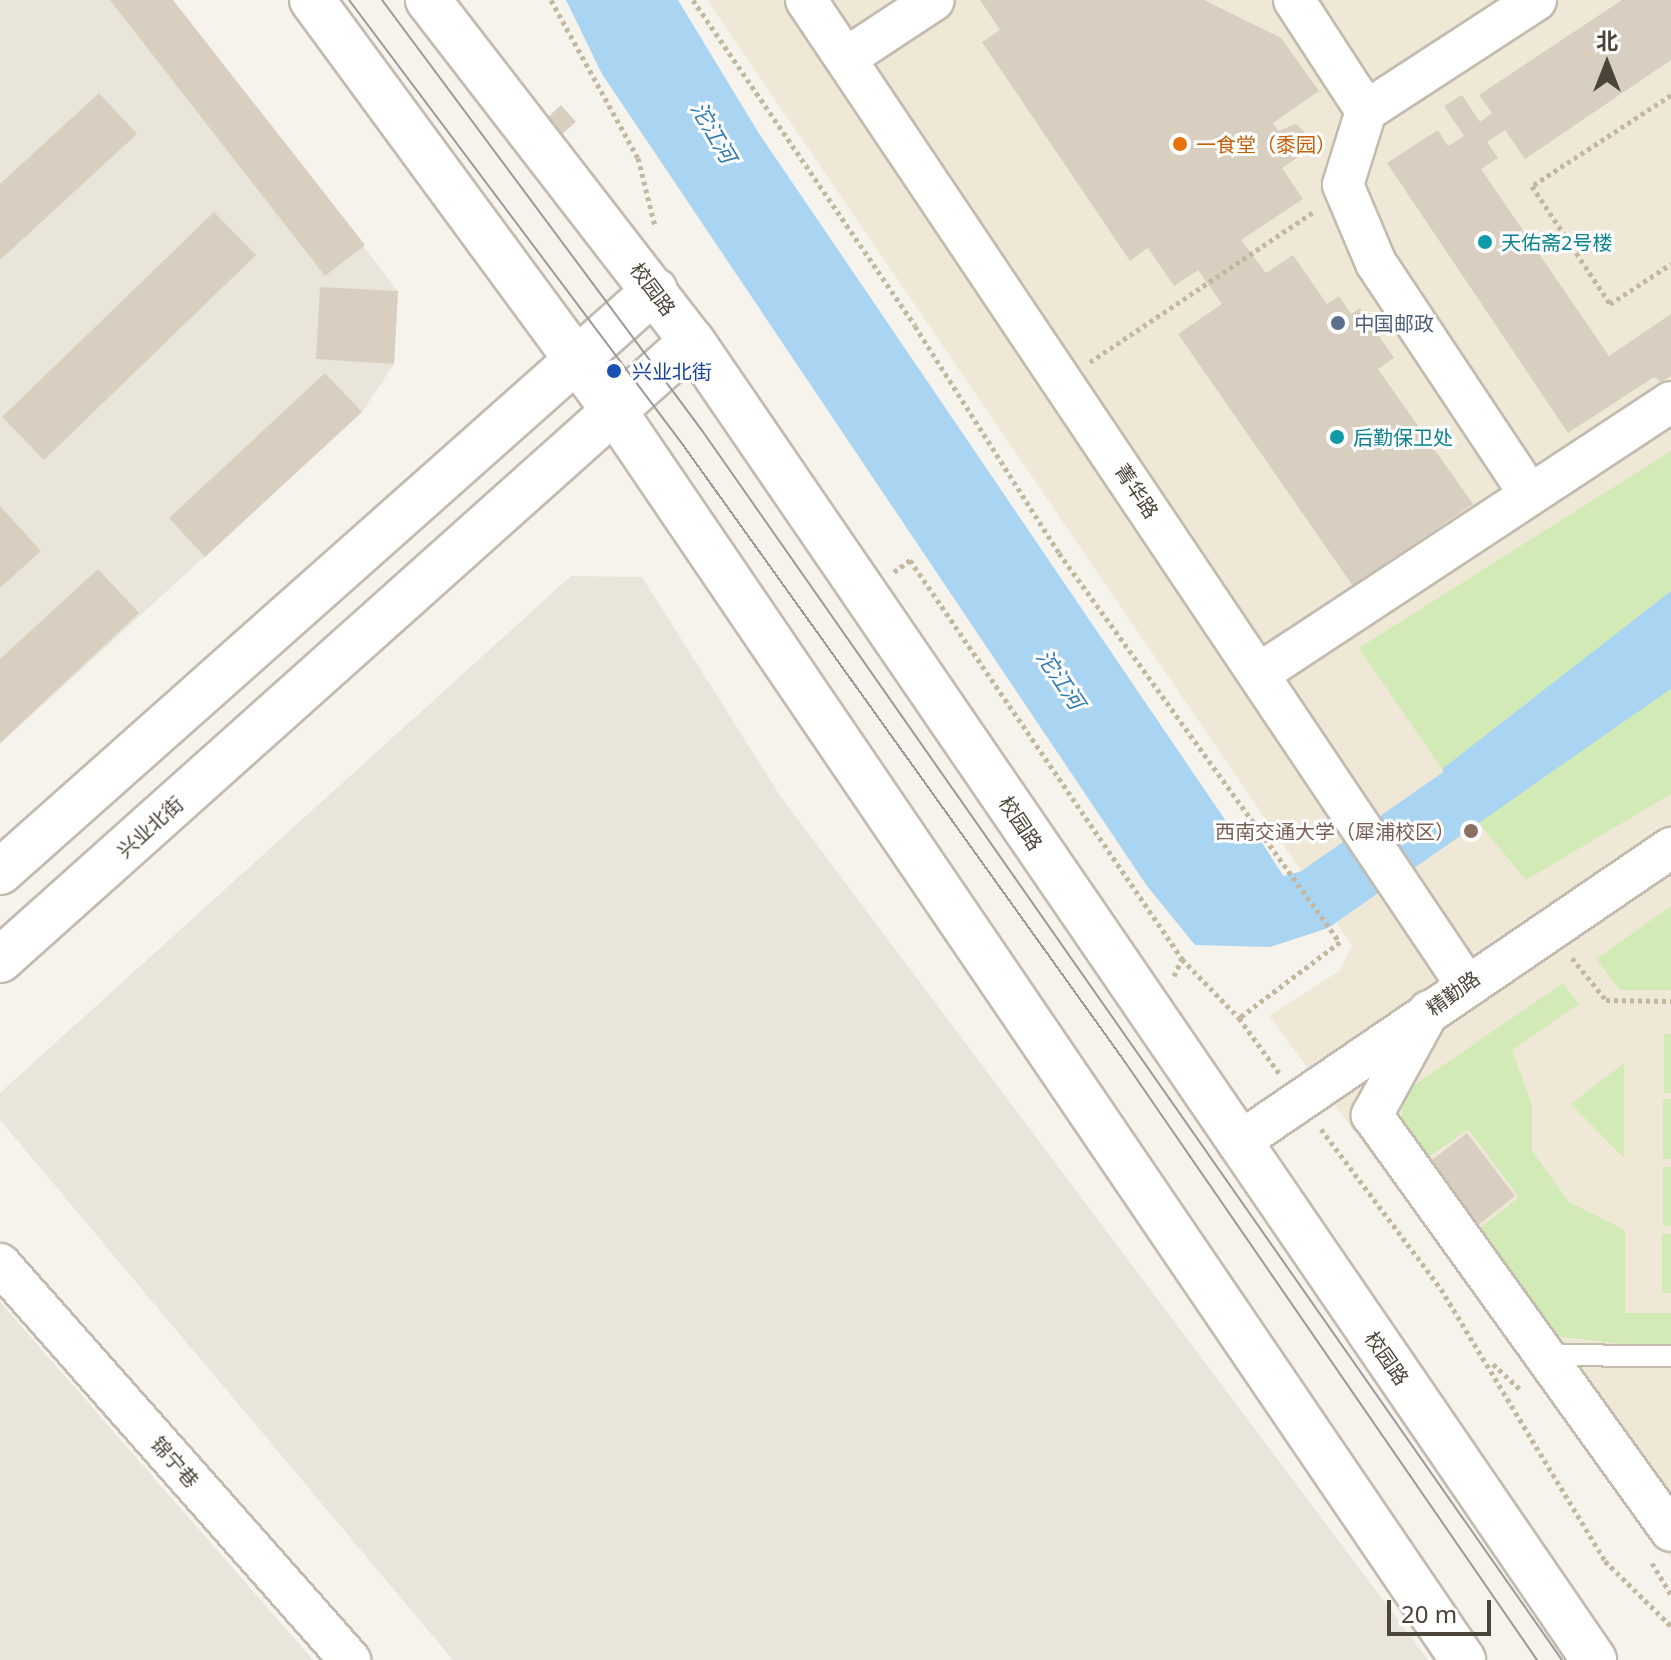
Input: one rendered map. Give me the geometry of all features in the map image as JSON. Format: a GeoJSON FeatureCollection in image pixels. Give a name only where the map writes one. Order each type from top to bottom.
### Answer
{"type":"FeatureCollection","features":[{"type":"Feature","properties":{"kind":"street"},"geometry":{"type":"LineString","coordinates":[[312,0],[615,412],[1172,1221],[1463,1660]]}},
{"type":"Feature","properties":{"kind":"street","name":"校园路"},"geometry":{"type":"LineString","coordinates":[[428,0],[692,341],[1594,1660]]}},
{"type":"Feature","properties":{"kind":"street","name":"菁华路"},"geometry":{"type":"LineString","coordinates":[[806,0],[1322,764],[1465,983]]}},
{"type":"Feature","properties":{"kind":"street"},"geometry":{"type":"LineString","coordinates":[[846,58],[934,0]]}},
{"type":"Feature","properties":{"kind":"street"},"geometry":{"type":"LineString","coordinates":[[1295,0],[1366,111]]}},
{"type":"Feature","properties":{"kind":"street"},"geometry":{"type":"LineString","coordinates":[[1530,495],[1376,263],[1345,191],[1366,111],[1536,0]]}},
{"type":"Feature","properties":{"kind":"street"},"geometry":{"type":"LineString","coordinates":[[0,872],[574,357],[655,290]]}},
{"type":"Feature","properties":{"kind":"street","name":"兴业北街"},"geometry":{"type":"LineString","coordinates":[[0,960],[692,341]]}},
{"type":"Feature","properties":{"kind":"street"},"geometry":{"type":"LineString","coordinates":[[1260,673],[1671,402]]}},
{"type":"Feature","properties":{"kind":"street","name":"精勤路"},"geometry":{"type":"LineString","coordinates":[[1238,1143],[1465,983],[1671,848]]}},
{"type":"Feature","properties":{"kind":"street"},"geometry":{"type":"LineString","coordinates":[[1429,1011],[1372,1115],[1671,1531]]}},
{"type":"Feature","properties":{"kind":"street","name":"锦宁巷"},"geometry":{"type":"LineString","coordinates":[[0,1264],[350,1660]]}},
{"type":"Feature","properties":{"kind":"lane"},"geometry":{"type":"LineString","coordinates":[[1545,1355],[1671,1356]]}},
{"type":"Feature","properties":{"kind":"path"},"geometry":{"type":"LineString","coordinates":[[551,0],[638,158],[658,240]]}},
{"type":"Feature","properties":{"kind":"path"},"geometry":{"type":"LineString","coordinates":[[693,0],[915,326],[1059,553],[1259,825],[1340,942],[1239,1018]]}},
{"type":"Feature","properties":{"kind":"path"},"geometry":{"type":"LineString","coordinates":[[1671,95],[1532,186],[1610,304],[1671,264]]}},
{"type":"Feature","properties":{"kind":"path"},"geometry":{"type":"LineString","coordinates":[[1063,380],[1345,191]]}},
{"type":"Feature","properties":{"kind":"path"},"geometry":{"type":"LineString","coordinates":[[893,572],[910,560],[1182,959],[1239,1018],[1441,1289],[1605,1561],[1671,1626]]}},
{"type":"Feature","properties":{"kind":"path"},"geometry":{"type":"LineString","coordinates":[[1549,929],[1606,1000],[1671,1001]]}},
{"type":"Feature","properties":{"kind":"shaded area"},"geometry":{"type":"Polygon","coordinates":[[[0,0],[172,0],[398,291],[394,364],[362,412],[0,744],[0,0]]]}},
{"type":"Feature","properties":{"kind":"shaded area","name":"西南交通大学（犀浦校区）"},"geometry":{"type":"Polygon","coordinates":[[[707,0],[1671,0],[1671,1559],[1269,1016],[1339,971],[1352,946],[707,0]]]}},
{"type":"Feature","properties":{"kind":"shaded area"},"geometry":{"type":"Polygon","coordinates":[[[571,576],[642,577],[779,794],[1428,1660],[453,1660],[0,1120],[0,1093],[571,576]]]}},
{"type":"Feature","properties":{"kind":"shaded area"},"geometry":{"type":"Polygon","coordinates":[[[0,1302],[313,1660],[0,1660],[0,1302]]]}},
{"type":"Feature","properties":{"kind":"green space"},"geometry":{"type":"Polygon","coordinates":[[[1671,451],[1671,591],[1442,769],[1359,648],[1671,451]]]}},
{"type":"Feature","properties":{"kind":"green space"},"geometry":{"type":"Polygon","coordinates":[[[1671,684],[1671,794],[1526,880],[1477,821],[1671,684]]]}},
{"type":"Feature","properties":{"kind":"green space"},"geometry":{"type":"Polygon","coordinates":[[[1671,906],[1671,990],[1620,990],[1596,959],[1671,906]]]}},
{"type":"Feature","properties":{"kind":"green space"},"geometry":{"type":"Polygon","coordinates":[[[1563,983],[1579,1004],[1512,1050],[1532,1105],[1532,1151],[1569,1202],[1625,1230],[1625,1313],[1671,1313],[1671,1350],[1554,1336],[1475,1232],[1519,1197],[1468,1129],[1427,1158],[1402,1120],[1403,1093],[1563,983]]]}},
{"type":"Feature","properties":{"kind":"green space"},"geometry":{"type":"Polygon","coordinates":[[[1664,1034],[1671,1034],[1671,1093],[1664,1093],[1664,1034]]]}},
{"type":"Feature","properties":{"kind":"green space"},"geometry":{"type":"Polygon","coordinates":[[[1624,1063],[1624,1158],[1571,1104],[1624,1063]]]}},
{"type":"Feature","properties":{"kind":"green space"},"geometry":{"type":"Polygon","coordinates":[[[1663,1099],[1671,1099],[1671,1159],[1663,1159],[1663,1099]]]}},
{"type":"Feature","properties":{"kind":"green space"},"geometry":{"type":"Polygon","coordinates":[[[1663,1167],[1671,1167],[1671,1226],[1663,1226],[1663,1167]]]}},
{"type":"Feature","properties":{"kind":"green space"},"geometry":{"type":"Polygon","coordinates":[[[1662,1234],[1671,1234],[1671,1293],[1662,1293],[1662,1234]]]}},
{"type":"Feature","properties":{"kind":"water"},"geometry":{"type":"Polygon","coordinates":[[[566,0],[678,0],[758,132],[1232,830],[1257,835],[1319,931],[1270,947],[1195,945],[1147,886],[602,74],[566,0]]]}},
{"type":"Feature","properties":{"kind":"water"},"geometry":{"type":"Polygon","coordinates":[[[1671,591],[1671,684],[1477,821],[1442,769],[1671,591]]]}},
{"type":"Feature","properties":{"kind":"building"},"geometry":{"type":"Polygon","coordinates":[[[110,0],[173,0],[365,245],[325,276],[110,0]]]}},
{"type":"Feature","properties":{"kind":"building"},"geometry":{"type":"Polygon","coordinates":[[[980,0],[1204,0],[1281,38],[1319,91],[1273,123],[1278,131],[1296,124],[1311,138],[1307,151],[1282,168],[1303,199],[1241,240],[1266,273],[1293,255],[1327,304],[1339,296],[1351,314],[1360,308],[1394,358],[1378,369],[1473,504],[1353,586],[1178,334],[1222,304],[1198,270],[1174,286],[1148,248],[1130,261],[982,42],[1000,30],[980,0]]]}},
{"type":"Feature","properties":{"kind":"building","name":"天佑斋2号楼"},"geometry":{"type":"Polygon","coordinates":[[[1622,0],[1671,0],[1671,60],[1525,159],[1505,130],[1487,142],[1498,158],[1481,169],[1609,356],[1671,314],[1671,376],[1661,382],[1654,377],[1568,433],[1387,163],[1438,130],[1448,146],[1464,136],[1444,106],[1462,95],[1480,122],[1492,113],[1479,95],[1622,0]]]}},
{"type":"Feature","properties":{"kind":"building"},"geometry":{"type":"Polygon","coordinates":[[[99,93],[137,134],[0,260],[0,184],[99,93]]]}},
{"type":"Feature","properties":{"kind":"building"},"geometry":{"type":"Polygon","coordinates":[[[561,105],[576,122],[562,134],[547,118],[561,105]]]}},
{"type":"Feature","properties":{"kind":"building"},"geometry":{"type":"Polygon","coordinates":[[[214,212],[256,255],[44,460],[2,417],[214,212]]]}},
{"type":"Feature","properties":{"kind":"building"},"geometry":{"type":"Polygon","coordinates":[[[320,287],[398,291],[394,364],[316,359],[320,287]]]}},
{"type":"Feature","properties":{"kind":"building"},"geometry":{"type":"Polygon","coordinates":[[[325,373],[362,412],[205,557],[169,518],[325,373]]]}},
{"type":"Feature","properties":{"kind":"building"},"geometry":{"type":"Polygon","coordinates":[[[0,506],[41,551],[0,588],[0,506]]]}},
{"type":"Feature","properties":{"kind":"building"},"geometry":{"type":"Polygon","coordinates":[[[98,569],[139,613],[0,743],[0,659],[98,569]]]}},
{"type":"Feature","properties":{"kind":"building"},"geometry":{"type":"Polygon","coordinates":[[[1467,1133],[1515,1196],[1473,1229],[1424,1166],[1467,1133]]]}},
{"type":"Feature","properties":{"kind":"waterway","name":"沱江河"},"geometry":{"type":"LineString","coordinates":[[1220,893],[1284,908],[1314,900],[1671,651]]}},
{"type":"Feature","properties":{"kind":"tram line"},"geometry":{"type":"LineString","coordinates":[[349,0],[683,445],[1125,1062],[1537,1660]]}},
{"type":"Feature","properties":{"kind":"tram line"},"geometry":{"type":"LineString","coordinates":[[382,0],[701,429],[1562,1660]]}},
{"type":"Feature","properties":{"kind":"place","name":"一食堂（黍园）"},"geometry":{"type":"Point","coordinates":[1180,144]}},
{"type":"Feature","properties":{"kind":"place","name":"天佑斋2号楼"},"geometry":{"type":"Point","coordinates":[1485,242]}},
{"type":"Feature","properties":{"kind":"place","name":"中国邮政"},"geometry":{"type":"Point","coordinates":[1338,323]}},
{"type":"Feature","properties":{"kind":"place","name":"兴业北街"},"geometry":{"type":"Point","coordinates":[614,371]}},
{"type":"Feature","properties":{"kind":"place","name":"后勤保卫处"},"geometry":{"type":"Point","coordinates":[1337,437]}},
{"type":"Feature","properties":{"kind":"place","name":"西南交通大学（犀浦校区）"},"geometry":{"type":"Point","coordinates":[1471,831]}}]}
